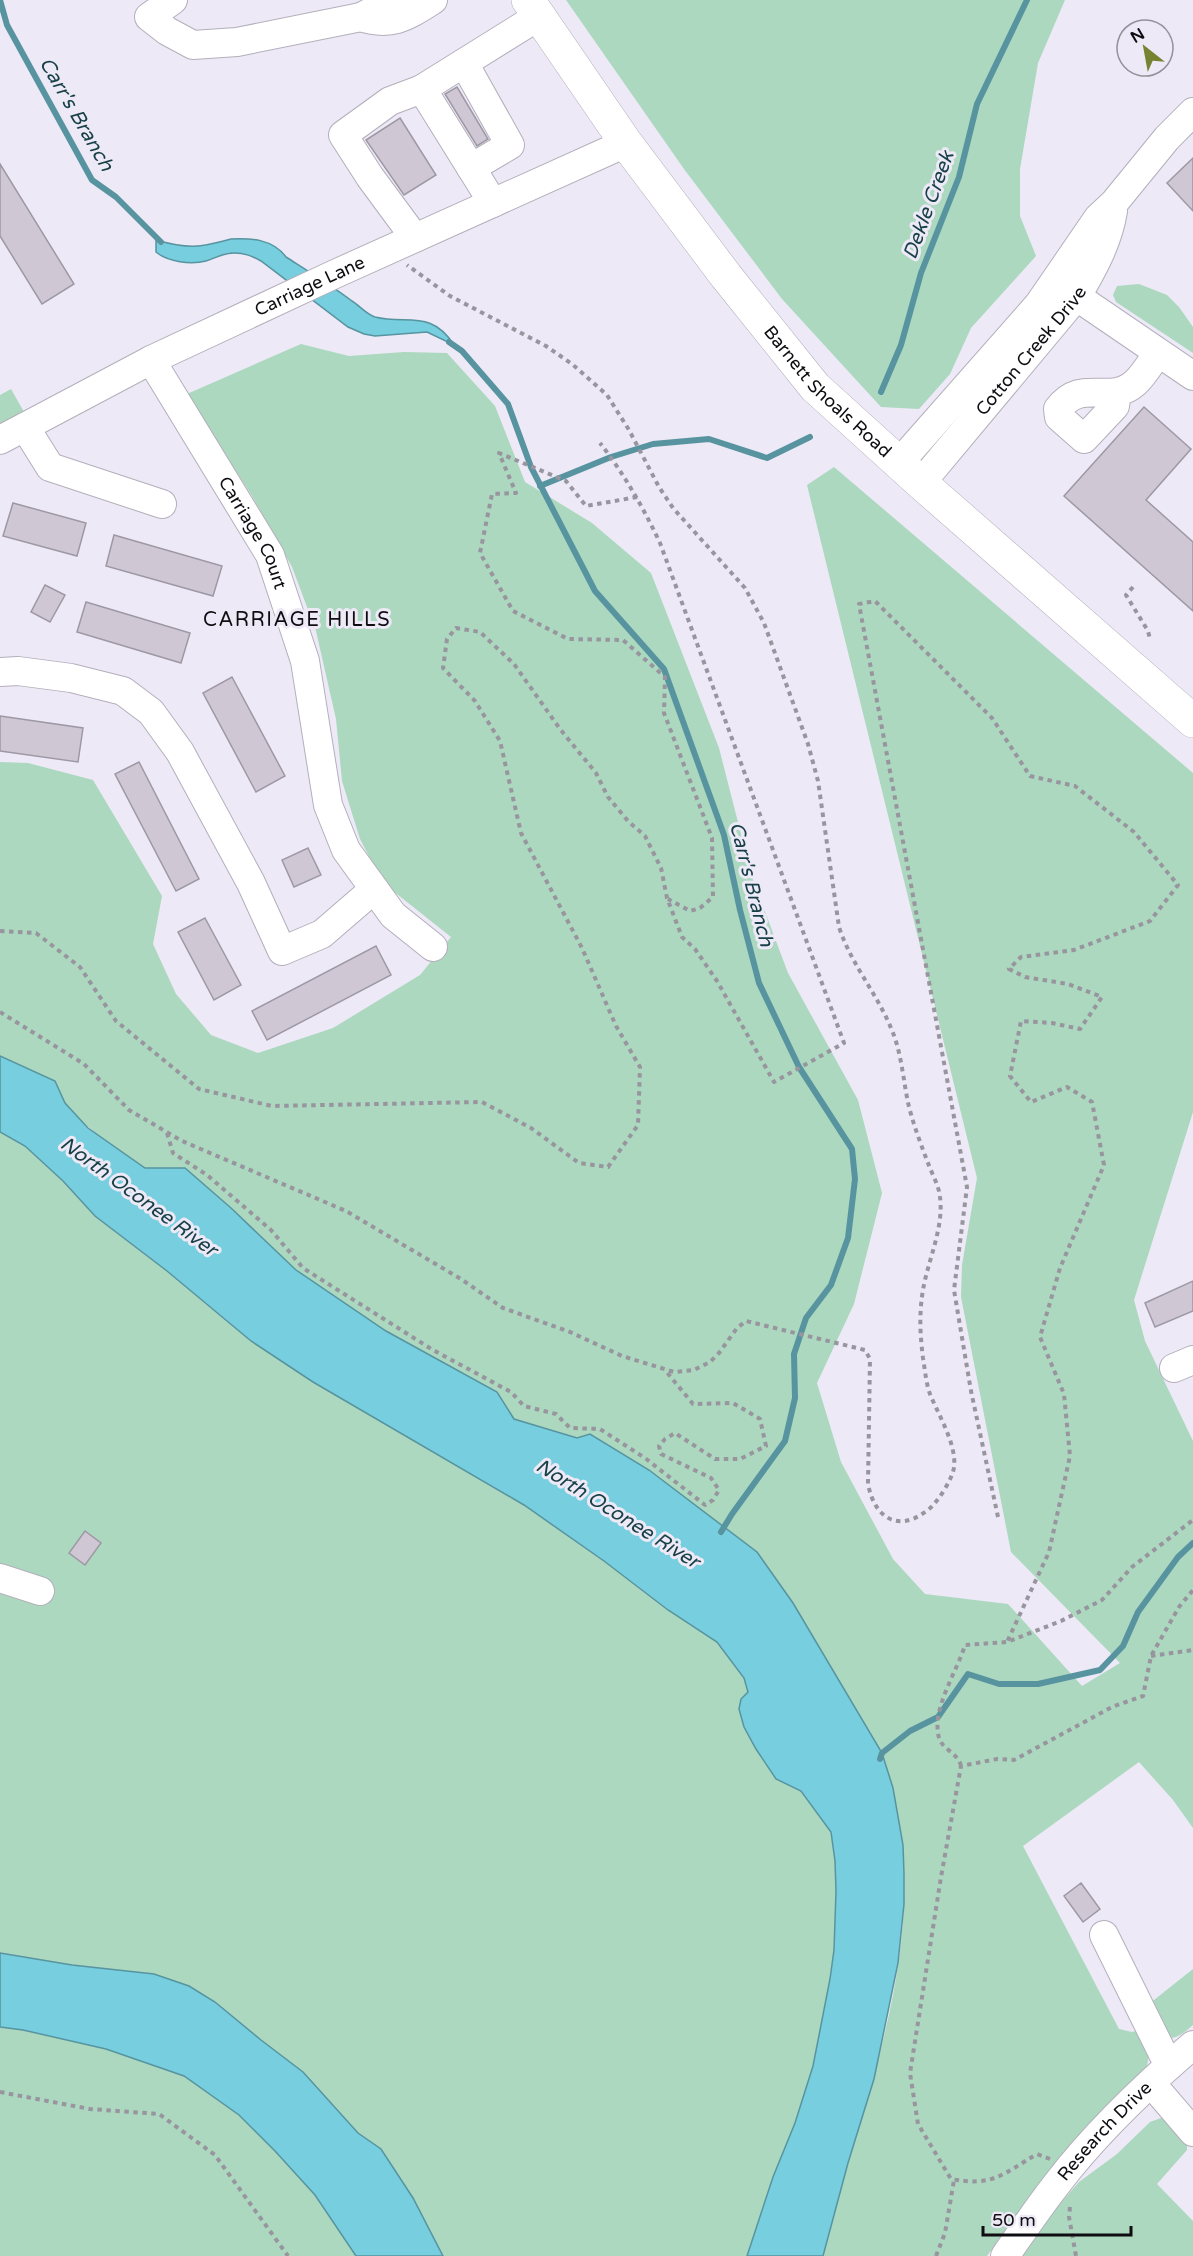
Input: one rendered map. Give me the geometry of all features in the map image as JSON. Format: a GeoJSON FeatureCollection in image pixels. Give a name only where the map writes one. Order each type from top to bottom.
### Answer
{"type":"FeatureCollection","features":[{"type":"Feature","properties":{"kind":"main road","name":"Barnett Shoals Road"},"geometry":{"type":"LineString","coordinates":[[534,8],[626,143],[726,276],[815,387],[1193,721]]}},
{"type":"Feature","properties":{"kind":"street"},"geometry":{"type":"LineString","coordinates":[[173,0],[149,17],[167,32],[193,45],[237,42],[355,9],[412,3]]}},
{"type":"Feature","properties":{"kind":"street"},"geometry":{"type":"LineString","coordinates":[[407,242],[343,135],[390,101],[422,89],[464,63],[534,8]]}},
{"type":"Feature","properties":{"kind":"street"},"geometry":{"type":"LineString","coordinates":[[464,63],[510,145],[471,168]]}},
{"type":"Feature","properties":{"kind":"street"},"geometry":{"type":"LineString","coordinates":[[422,89],[493,203]]}},
{"type":"Feature","properties":{"kind":"street","name":"Cotton Creek Drive"},"geometry":{"type":"LineString","coordinates":[[910,473],[1031,312],[1066,289],[1096,263],[1111,226],[1114,203],[1167,138],[1193,112]]}},
{"type":"Feature","properties":{"kind":"street","name":"Carriage Lane"},"geometry":{"type":"LineString","coordinates":[[0,440],[151,360],[626,143]]}},
{"type":"Feature","properties":{"kind":"street"},"geometry":{"type":"LineString","coordinates":[[1066,289],[1193,376]]}},
{"type":"Feature","properties":{"kind":"street"},"geometry":{"type":"LineString","coordinates":[[1116,393],[1134,384],[1158,353]]}},
{"type":"Feature","properties":{"kind":"street","name":"Carriage Court"},"geometry":{"type":"LineString","coordinates":[[151,360],[270,555],[305,661],[328,805],[346,850],[393,915],[433,947]]}},
{"type":"Feature","properties":{"kind":"street"},"geometry":{"type":"LineString","coordinates":[[25,427],[50,467],[162,504]]}},
{"type":"Feature","properties":{"kind":"street"},"geometry":{"type":"LineString","coordinates":[[0,672],[18,671],[71,678],[123,691],[151,712],[180,752],[251,883],[282,951],[322,934],[373,890]]}},
{"type":"Feature","properties":{"kind":"street"},"geometry":{"type":"LineString","coordinates":[[0,1578],[40,1591]]}},
{"type":"Feature","properties":{"kind":"street"},"geometry":{"type":"LineString","coordinates":[[1104,1935],[1160,2075],[1193,2132]]}},
{"type":"Feature","properties":{"kind":"street","name":"Research Drive"},"geometry":{"type":"LineString","coordinates":[[1005,2256],[1070,2168],[1127,2106],[1193,2045]]}},
{"type":"Feature","properties":{"kind":"path"},"geometry":{"type":"LineString","coordinates":[[0,1012],[84,1064],[129,1110],[182,1141],[346,1211],[461,1279],[503,1308],[570,1332],[622,1356],[674,1372],[694,1370],[715,1358],[737,1328],[746,1321],[865,1350],[870,1359],[868,1484],[871,1501],[880,1512],[892,1520],[904,1522],[918,1518],[934,1504],[954,1467],[952,1449],[929,1390],[920,1325],[923,1290],[941,1208],[940,1193],[909,1107],[901,1061],[892,1029],[846,948],[838,927],[818,781],[808,744],[764,622],[745,588],[673,508],[607,395],[572,364],[546,346],[450,296],[407,265],[407,242]]}},
{"type":"Feature","properties":{"kind":"path"},"geometry":{"type":"LineString","coordinates":[[0,931],[36,933],[80,967],[116,1021],[199,1089],[272,1106],[482,1102],[531,1128],[579,1163],[608,1167],[638,1125],[640,1067],[616,1026],[582,948],[521,833],[500,741],[475,701],[443,668],[447,639],[456,628],[480,632],[514,664],[560,729],[596,773],[608,796],[645,836],[661,868],[667,898],[682,937],[695,949],[717,981],[774,1082],[844,1043],[660,543],[637,497],[600,443]]}},
{"type":"Feature","properties":{"kind":"path"},"geometry":{"type":"LineString","coordinates":[[637,497],[586,506],[566,481],[499,453],[516,493],[492,494],[480,553],[513,611],[568,639],[623,640],[665,677],[664,713],[712,838],[713,897],[700,908],[690,911],[667,898]]}},
{"type":"Feature","properties":{"kind":"path"},"geometry":{"type":"LineString","coordinates":[[1133,587],[1126,595],[1148,631],[1150,639]]}},
{"type":"Feature","properties":{"kind":"path"},"geometry":{"type":"LineString","coordinates":[[998,1517],[971,1391],[954,1290],[967,1187],[859,604],[875,601],[992,718],[1030,776],[1075,786],[1134,832],[1178,885],[1150,921],[1074,950],[1021,957],[1009,969],[1026,977],[1068,984],[1102,997],[1080,1029],[1052,1023],[1021,1021],[1010,1076],[1031,1102],[1067,1087],[1092,1102],[1104,1165],[1060,1268],[1040,1337],[1064,1394],[1070,1456],[1049,1552],[1006,1642]]}},
{"type":"Feature","properties":{"kind":"path"},"geometry":{"type":"LineString","coordinates":[[167,1132],[173,1153],[207,1175],[271,1230],[303,1268],[433,1350],[511,1392],[524,1406],[556,1414],[570,1428],[600,1429],[645,1458],[705,1505],[713,1500],[719,1490],[711,1478],[661,1454],[659,1446],[675,1433],[716,1459],[740,1459],[766,1446],[760,1419],[733,1403],[693,1404],[663,1369]]}},
{"type":"Feature","properties":{"kind":"path"},"geometry":{"type":"LineString","coordinates":[[1076,2256],[1069,2217],[1070,2168],[1037,2154],[993,2180],[968,2182],[954,2180],[951,2179],[918,2124],[910,2073],[941,1876],[962,1766],[960,1759],[939,1741],[937,1727],[941,1703],[959,1665],[965,1645],[1006,1642],[1061,1621],[1102,1600],[1132,1567],[1193,1520]]}},
{"type":"Feature","properties":{"kind":"path"},"geometry":{"type":"LineString","coordinates":[[962,1766],[997,1759],[1014,1760],[1112,1707],[1143,1696],[1151,1656],[1179,1607],[1193,1590]]}},
{"type":"Feature","properties":{"kind":"path"},"geometry":{"type":"LineString","coordinates":[[1151,1656],[1193,1650]]}},
{"type":"Feature","properties":{"kind":"path"},"geometry":{"type":"LineString","coordinates":[[0,2092],[90,2109],[159,2114],[215,2155],[288,2256]]}},
{"type":"Feature","properties":{"kind":"path"},"geometry":{"type":"LineString","coordinates":[[936,2256],[945,2233],[954,2180]]}},
{"type":"Feature","properties":{"kind":"green space"},"geometry":{"type":"Polygon","coordinates":[[[566,0],[1065,0],[1038,63],[1020,169],[1020,216],[1036,256],[971,328],[950,374],[919,409],[881,407],[782,299],[684,169],[566,0]]]}},
{"type":"Feature","properties":{"kind":"green space"},"geometry":{"type":"Polygon","coordinates":[[[1139,284],[1167,295],[1179,307],[1193,327],[1193,353],[1116,302],[1113,295],[1117,286],[1139,284]]]}},
{"type":"Feature","properties":{"kind":"green space"},"geometry":{"type":"Polygon","coordinates":[[[301,344],[349,356],[404,352],[447,353],[495,406],[525,482],[592,523],[651,573],[719,748],[752,877],[788,973],[858,1100],[882,1193],[854,1304],[817,1383],[841,1462],[893,1559],[925,1594],[1008,1604],[1082,1686],[1120,1663],[1011,1552],[961,1297],[962,1265],[977,1178],[807,485],[834,467],[1193,773],[1193,1112],[1134,1300],[1145,1341],[1193,1441],[1193,1828],[1173,1800],[1139,1762],[1023,1846],[1119,2029],[1132,2032],[1140,2030],[1149,2053],[1147,2067],[1099,2114],[1044,2177],[987,2256],[823,2256],[879,2057],[895,1984],[904,1911],[904,1873],[893,1788],[649,1470],[590,1435],[577,1438],[514,1419],[497,1392],[386,1331],[296,1270],[185,1168],[145,1169],[111,1146],[85,1124],[65,1103],[55,1081],[0,1056],[0,762],[28,763],[93,780],[162,896],[153,944],[176,994],[211,1035],[258,1053],[333,1028],[420,975],[451,937],[383,883],[360,839],[342,781],[336,719],[316,631],[292,567],[252,496],[187,394],[301,344]]]}},
{"type":"Feature","properties":{"kind":"green space"},"geometry":{"type":"Polygon","coordinates":[[[11,389],[24,412],[0,425],[0,395],[11,389]]]}},
{"type":"Feature","properties":{"kind":"green space"},"geometry":{"type":"Polygon","coordinates":[[[0,1132],[25,1146],[63,1181],[95,1216],[167,1271],[251,1341],[313,1382],[524,1505],[604,1561],[668,1610],[717,1642],[744,1678],[748,1693],[741,1699],[744,1727],[776,1779],[801,1791],[831,1832],[836,1891],[834,1950],[813,2066],[747,2256],[443,2256],[413,2198],[380,2149],[358,2133],[303,2072],[261,2040],[154,1974],[72,1965],[0,1953],[0,1132]]]}},
{"type":"Feature","properties":{"kind":"green space"},"geometry":{"type":"Polygon","coordinates":[[[1193,1969],[1193,2025],[1180,2035],[1165,2038],[1149,2004],[1193,1969]]]}},
{"type":"Feature","properties":{"kind":"green space"},"geometry":{"type":"Polygon","coordinates":[[[0,2027],[106,2049],[184,2076],[239,2115],[275,2151],[315,2195],[356,2256],[0,2256],[0,2027]]]}},
{"type":"Feature","properties":{"kind":"green space"},"geometry":{"type":"Polygon","coordinates":[[[1167,2118],[1187,2139],[1187,2150],[1157,2184],[1193,2221],[1193,2256],[1021,2256],[1056,2208],[1079,2182],[1117,2154],[1150,2122],[1167,2118]]]}},
{"type":"Feature","properties":{"kind":"water"},"geometry":{"type":"Polygon","coordinates":[[[231,239],[261,241],[275,246],[286,257],[336,289],[372,316],[427,322],[445,334],[454,345],[427,332],[375,336],[364,334],[348,327],[261,261],[248,255],[230,253],[206,261],[187,263],[167,258],[156,252],[156,240],[194,246],[231,239]]]}},
{"type":"Feature","properties":{"kind":"water","name":"North Oconee River"},"geometry":{"type":"Polygon","coordinates":[[[0,1056],[55,1081],[65,1103],[88,1128],[145,1168],[185,1168],[296,1270],[386,1331],[497,1392],[514,1419],[577,1438],[590,1434],[649,1470],[757,1552],[793,1603],[882,1753],[893,1788],[903,1845],[904,1904],[898,1963],[874,2079],[823,2256],[747,2256],[813,2066],[834,1950],[836,1891],[831,1832],[801,1791],[776,1779],[744,1727],[739,1709],[741,1699],[748,1692],[744,1678],[717,1642],[668,1610],[604,1561],[524,1505],[313,1382],[251,1341],[167,1271],[95,1216],[63,1181],[25,1146],[0,1132],[0,1056]]]}},
{"type":"Feature","properties":{"kind":"water"},"geometry":{"type":"Polygon","coordinates":[[[0,1953],[72,1965],[154,1974],[189,1986],[215,2002],[303,2072],[358,2133],[381,2149],[413,2198],[443,2256],[356,2256],[315,2195],[275,2151],[239,2115],[184,2076],[106,2049],[0,2027],[0,1953]]]}},
{"type":"Feature","properties":{"kind":"building"},"geometry":{"type":"Polygon","coordinates":[[[457,87],[488,139],[477,146],[445,94],[457,87]]]}},
{"type":"Feature","properties":{"kind":"building"},"geometry":{"type":"Polygon","coordinates":[[[400,118],[436,175],[404,195],[366,140],[400,118]]]}},
{"type":"Feature","properties":{"kind":"building"},"geometry":{"type":"Polygon","coordinates":[[[1193,158],[1193,211],[1167,183],[1193,158]]]}},
{"type":"Feature","properties":{"kind":"building"},"geometry":{"type":"Polygon","coordinates":[[[0,164],[74,284],[42,304],[0,236],[0,164]]]}},
{"type":"Feature","properties":{"kind":"building"},"geometry":{"type":"Polygon","coordinates":[[[1144,407],[1191,449],[1146,500],[1193,542],[1193,611],[1064,496],[1144,407]]]}},
{"type":"Feature","properties":{"kind":"building"},"geometry":{"type":"Polygon","coordinates":[[[13,503],[86,523],[77,556],[3,536],[13,503]]]}},
{"type":"Feature","properties":{"kind":"building"},"geometry":{"type":"Polygon","coordinates":[[[114,535],[222,566],[213,596],[106,566],[114,535]]]}},
{"type":"Feature","properties":{"kind":"building"},"geometry":{"type":"Polygon","coordinates":[[[45,585],[65,595],[50,622],[31,612],[45,585]]]}},
{"type":"Feature","properties":{"kind":"building"},"geometry":{"type":"Polygon","coordinates":[[[86,602],[190,633],[181,663],[77,632],[86,602]]]}},
{"type":"Feature","properties":{"kind":"building"},"geometry":{"type":"Polygon","coordinates":[[[232,677],[285,776],[256,792],[203,693],[232,677]]]}},
{"type":"Feature","properties":{"kind":"building"},"geometry":{"type":"Polygon","coordinates":[[[0,716],[83,728],[78,762],[0,751],[0,716]]]}},
{"type":"Feature","properties":{"kind":"building"},"geometry":{"type":"Polygon","coordinates":[[[139,762],[199,879],[176,891],[115,774],[139,762]]]}},
{"type":"Feature","properties":{"kind":"building"},"geometry":{"type":"Polygon","coordinates":[[[308,848],[321,875],[294,887],[282,860],[308,848]]]}},
{"type":"Feature","properties":{"kind":"building"},"geometry":{"type":"Polygon","coordinates":[[[205,918],[241,985],[214,1000],[178,932],[205,918]]]}},
{"type":"Feature","properties":{"kind":"building"},"geometry":{"type":"Polygon","coordinates":[[[376,946],[391,975],[267,1040],[252,1011],[376,946]]]}},
{"type":"Feature","properties":{"kind":"building"},"geometry":{"type":"Polygon","coordinates":[[[1193,1281],[1193,1311],[1155,1327],[1145,1303],[1193,1281]]]}},
{"type":"Feature","properties":{"kind":"building"},"geometry":{"type":"Polygon","coordinates":[[[85,1531],[101,1543],[85,1565],[69,1553],[85,1531]]]}},
{"type":"Feature","properties":{"kind":"building"},"geometry":{"type":"Polygon","coordinates":[[[1081,1883],[1100,1909],[1083,1922],[1064,1896],[1081,1883]]]}},
{"type":"Feature","properties":{"kind":"waterway","name":"Carr's Branch"},"geometry":{"type":"LineString","coordinates":[[0,0],[7,25],[92,180],[116,197],[161,242]]}},
{"type":"Feature","properties":{"kind":"waterway","name":"Dekle Creek"},"geometry":{"type":"LineString","coordinates":[[881,392],[901,345],[921,273],[959,177],[977,104],[1027,0]]}},
{"type":"Feature","properties":{"kind":"waterway","name":"Carr's Branch"},"geometry":{"type":"LineString","coordinates":[[449,342],[462,351],[508,404],[531,467],[595,591],[664,669],[724,835],[759,983],[799,1067],[852,1149],[855,1179],[848,1238],[831,1285],[806,1318],[794,1354],[795,1398],[785,1441],[721,1532]]}},
{"type":"Feature","properties":{"kind":"waterway"},"geometry":{"type":"LineString","coordinates":[[540,486],[611,457],[653,444],[709,439],[767,458],[810,437]]}},
{"type":"Feature","properties":{"kind":"waterway"},"geometry":{"type":"LineString","coordinates":[[880,1759],[882,1753],[910,1731],[938,1717],[968,1674],[999,1684],[1038,1684],[1100,1670],[1123,1646],[1138,1612],[1178,1557],[1193,1543]]}},
{"type":"Feature","properties":{"kind":"district","name":"CARRIAGE HILLS"},"geometry":{"type":"Point","coordinates":[297,619]}}]}
